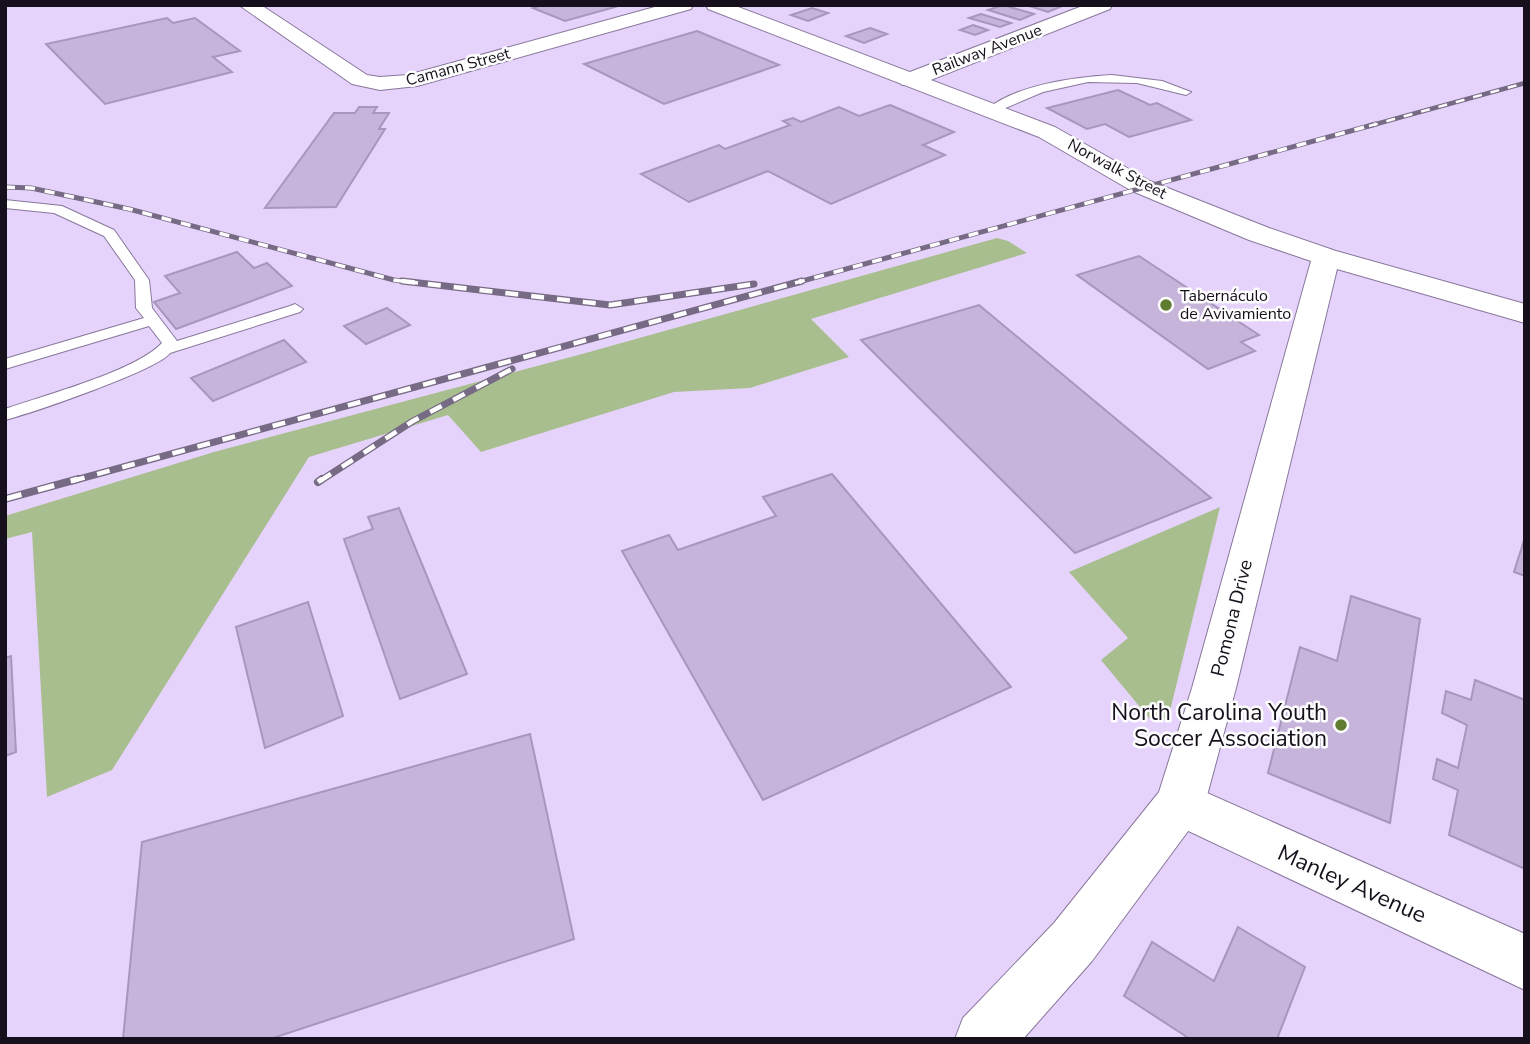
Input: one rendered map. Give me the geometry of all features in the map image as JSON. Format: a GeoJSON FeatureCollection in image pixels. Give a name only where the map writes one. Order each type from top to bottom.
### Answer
{"type":"FeatureCollection","features":[{"type":"Feature","properties":{"kind":"street","name":"Camann Street"},"geometry":{"type":"LineString","coordinates":[[248,5],[353,76],[364,82],[378,83],[409,81],[684,5]]}},
{"type":"Feature","properties":{"kind":"street","name":"Norwalk Street"},"geometry":{"type":"LineString","coordinates":[[715,5],[992,110],[1066,142],[1141,186],[1259,234],[1326,257],[1525,314]]}},
{"type":"Feature","properties":{"kind":"street","name":"Railway Avenue"},"geometry":{"type":"LineString","coordinates":[[910,80],[1103,5]]}},
{"type":"Feature","properties":{"kind":"street","name":"Pomona Drive"},"geometry":{"type":"LineString","coordinates":[[984,1039],[1073,942],[1180,803],[1214,688],[1326,257]]}},
{"type":"Feature","properties":{"kind":"street","name":"Manley Avenue"},"geometry":{"type":"LineString","coordinates":[[1180,803],[1525,962]]}},
{"type":"Feature","properties":{"kind":"lane"},"geometry":{"type":"LineString","coordinates":[[992,110],[1025,95],[1088,78],[1110,76],[1149,80],[1186,92]]}},
{"type":"Feature","properties":{"kind":"lane"},"geometry":{"type":"LineString","coordinates":[[5,204],[57,209],[109,233],[142,280],[144,308],[170,343],[160,356],[134,369],[5,415]]}},
{"type":"Feature","properties":{"kind":"lane"},"geometry":{"type":"LineString","coordinates":[[164,350],[295,309]]}},
{"type":"Feature","properties":{"kind":"lane"},"geometry":{"type":"LineString","coordinates":[[5,364],[153,320]]}},
{"type":"Feature","properties":{"kind":"green space"},"geometry":{"type":"Polygon","coordinates":[[[997,238],[1008,241],[1027,253],[811,319],[849,357],[750,388],[674,392],[481,452],[448,415],[309,457],[112,770],[47,797],[32,532],[5,539],[5,516],[214,452],[582,354],[997,238]]]}},
{"type":"Feature","properties":{"kind":"green space"},"geometry":{"type":"Polygon","coordinates":[[[1220,507],[1168,719],[1149,718],[1101,660],[1128,638],[1069,572],[1220,507]]]}},
{"type":"Feature","properties":{"kind":"building"},"geometry":{"type":"Polygon","coordinates":[[[542,5],[615,7],[565,21],[533,8],[542,5]]]}},
{"type":"Feature","properties":{"kind":"building"},"geometry":{"type":"Polygon","coordinates":[[[1003,5],[1034,14],[1020,20],[988,10],[1003,5]]]}},
{"type":"Feature","properties":{"kind":"building"},"geometry":{"type":"Polygon","coordinates":[[[1026,5],[1059,5],[1062,6],[1048,12],[1026,5]]]}},
{"type":"Feature","properties":{"kind":"building"},"geometry":{"type":"Polygon","coordinates":[[[812,8],[828,13],[808,21],[791,15],[812,8]]]}},
{"type":"Feature","properties":{"kind":"building"},"geometry":{"type":"Polygon","coordinates":[[[981,14],[1011,23],[1000,27],[969,18],[981,14]]]}},
{"type":"Feature","properties":{"kind":"building"},"geometry":{"type":"Polygon","coordinates":[[[167,18],[173,23],[195,18],[240,51],[213,57],[232,72],[105,104],[46,44],[167,18]]]}},
{"type":"Feature","properties":{"kind":"building"},"geometry":{"type":"Polygon","coordinates":[[[973,25],[988,30],[975,35],[960,30],[973,25]]]}},
{"type":"Feature","properties":{"kind":"building"},"geometry":{"type":"Polygon","coordinates":[[[870,28],[887,34],[864,43],[846,36],[870,28]]]}},
{"type":"Feature","properties":{"kind":"building"},"geometry":{"type":"Polygon","coordinates":[[[697,31],[779,65],[664,104],[584,64],[697,31]]]}},
{"type":"Feature","properties":{"kind":"building"},"geometry":{"type":"Polygon","coordinates":[[[1118,90],[1150,105],[1157,103],[1191,120],[1129,137],[1105,124],[1087,129],[1047,108],[1118,90]]]}},
{"type":"Feature","properties":{"kind":"building"},"geometry":{"type":"Polygon","coordinates":[[[890,105],[954,132],[923,145],[945,155],[831,204],[768,171],[689,202],[641,174],[719,145],[725,149],[790,125],[783,121],[793,118],[801,122],[839,107],[859,116],[890,105]]]}},
{"type":"Feature","properties":{"kind":"building"},"geometry":{"type":"Polygon","coordinates":[[[359,107],[377,107],[373,113],[389,113],[379,129],[385,129],[336,207],[265,208],[334,113],[355,113],[359,107]]]}},
{"type":"Feature","properties":{"kind":"building"},"geometry":{"type":"Polygon","coordinates":[[[237,252],[254,268],[267,263],[292,286],[176,329],[154,302],[180,293],[165,276],[237,252]]]}},
{"type":"Feature","properties":{"kind":"building","name":"Tabernáculo de Avivamiento"},"geometry":{"type":"Polygon","coordinates":[[[1139,256],[1259,335],[1241,342],[1255,351],[1208,369],[1077,275],[1139,256]]]}},
{"type":"Feature","properties":{"kind":"building"},"geometry":{"type":"Polygon","coordinates":[[[979,305],[1211,498],[1075,553],[861,340],[979,305]]]}},
{"type":"Feature","properties":{"kind":"building"},"geometry":{"type":"Polygon","coordinates":[[[387,308],[410,325],[366,344],[344,326],[387,308]]]}},
{"type":"Feature","properties":{"kind":"building"},"geometry":{"type":"Polygon","coordinates":[[[284,340],[306,362],[213,401],[191,378],[284,340]]]}},
{"type":"Feature","properties":{"kind":"building"},"geometry":{"type":"Polygon","coordinates":[[[832,474],[1011,687],[763,800],[622,551],[669,535],[678,550],[776,516],[763,497],[832,474]]]}},
{"type":"Feature","properties":{"kind":"building"},"geometry":{"type":"Polygon","coordinates":[[[399,508],[467,674],[400,699],[344,539],[373,529],[368,517],[399,508]]]}},
{"type":"Feature","properties":{"kind":"building"},"geometry":{"type":"Polygon","coordinates":[[[1525,537],[1525,576],[1514,572],[1525,537]]]}},
{"type":"Feature","properties":{"kind":"building"},"geometry":{"type":"Polygon","coordinates":[[[1351,596],[1420,619],[1390,823],[1268,773],[1300,647],[1337,661],[1351,596]]]}},
{"type":"Feature","properties":{"kind":"building"},"geometry":{"type":"Polygon","coordinates":[[[308,602],[343,716],[265,748],[236,627],[308,602]]]}},
{"type":"Feature","properties":{"kind":"building"},"geometry":{"type":"Polygon","coordinates":[[[11,656],[16,752],[5,756],[5,658],[11,656]]]}},
{"type":"Feature","properties":{"kind":"building"},"geometry":{"type":"Polygon","coordinates":[[[1475,680],[1525,700],[1525,869],[1449,835],[1458,790],[1433,779],[1437,759],[1458,768],[1467,725],[1442,713],[1446,691],[1471,700],[1475,680]]]}},
{"type":"Feature","properties":{"kind":"building"},"geometry":{"type":"Polygon","coordinates":[[[530,734],[574,939],[270,1039],[123,1039],[142,842],[530,734]]]}},
{"type":"Feature","properties":{"kind":"building"},"geometry":{"type":"Polygon","coordinates":[[[1238,927],[1305,967],[1277,1039],[1190,1039],[1124,996],[1152,942],[1214,981],[1238,927]]]}},
{"type":"Feature","properties":{"kind":"railway"},"geometry":{"type":"LineString","coordinates":[[1369,126],[1525,83]]}},
{"type":"Feature","properties":{"kind":"railway"},"geometry":{"type":"LineString","coordinates":[[795,283],[1376,124]]}},
{"type":"Feature","properties":{"kind":"railway"},"geometry":{"type":"LineString","coordinates":[[5,187],[31,188],[129,209],[402,281]]}},
{"type":"Feature","properties":{"kind":"railway"},"geometry":{"type":"LineString","coordinates":[[402,281],[610,305],[754,284]]}},
{"type":"Feature","properties":{"kind":"railway"},"geometry":{"type":"LineString","coordinates":[[402,281],[418,283]]}},
{"type":"Feature","properties":{"kind":"railway"},"geometry":{"type":"LineString","coordinates":[[72,481],[802,281]]}},
{"type":"Feature","properties":{"kind":"railway"},"geometry":{"type":"LineString","coordinates":[[320,481],[413,421],[512,369]]}},
{"type":"Feature","properties":{"kind":"railway"},"geometry":{"type":"LineString","coordinates":[[5,499],[78,479]]}},
{"type":"Feature","properties":{"kind":"railway"},"geometry":{"type":"LineString","coordinates":[[318,482],[322,479]]}},
{"type":"Feature","properties":{"kind":"place","name":"Tabernáculo de Avivamiento"},"geometry":{"type":"Point","coordinates":[1166,305]}},
{"type":"Feature","properties":{"kind":"place","name":"North Carolina Youth Soccer Association"},"geometry":{"type":"Point","coordinates":[1341,725]}}]}
